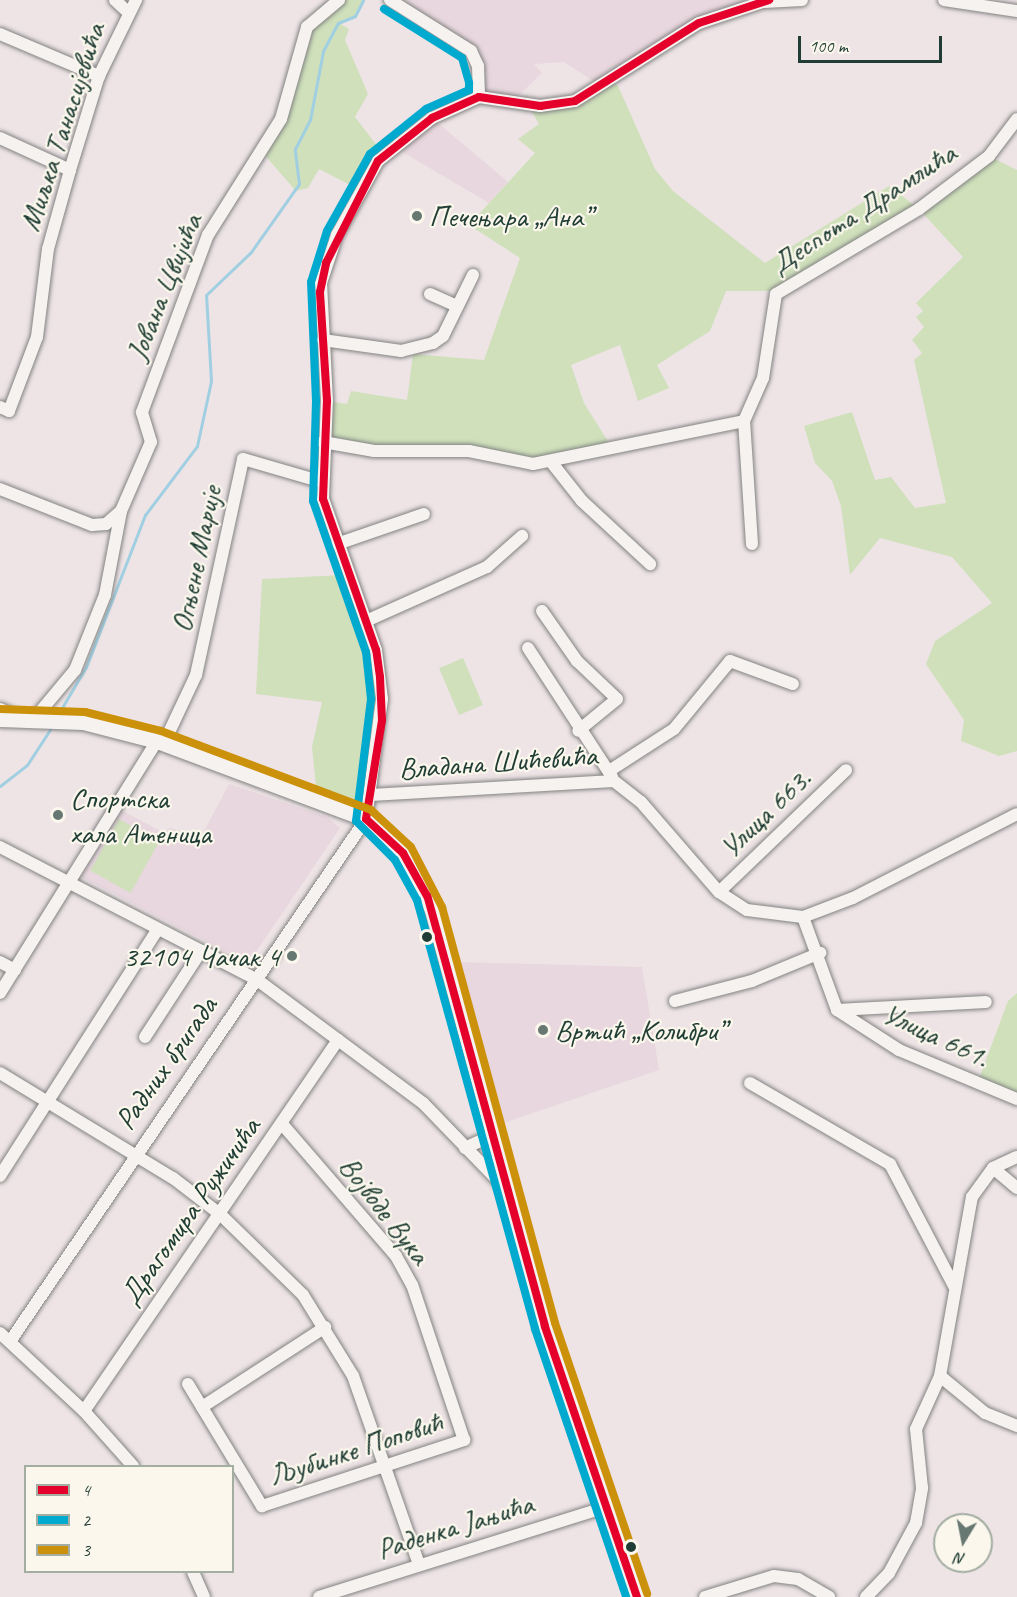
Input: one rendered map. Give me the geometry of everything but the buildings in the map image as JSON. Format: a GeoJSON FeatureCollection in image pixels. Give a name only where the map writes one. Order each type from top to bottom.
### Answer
{"type":"FeatureCollection","features":[{"type":"Feature","properties":{"kind":"main road"},"geometry":{"type":"LineString","coordinates":[[0,719],[67,721],[160,742],[366,819],[403,853],[427,896],[506,1190],[637,1597]]}},
{"type":"Feature","properties":{"kind":"street"},"geometry":{"type":"LineString","coordinates":[[115,0],[128,12]]}},
{"type":"Feature","properties":{"kind":"street","name":"Миљка Танасијевића"},"geometry":{"type":"LineString","coordinates":[[5,409],[37,337],[48,249],[99,76],[128,12],[136,0]]}},
{"type":"Feature","properties":{"kind":"street","name":"Јована Цвијића"},"geometry":{"type":"LineString","coordinates":[[31,719],[75,670],[105,595],[121,511],[151,442],[142,412],[208,235],[281,119],[307,27],[339,0]]}},
{"type":"Feature","properties":{"kind":"street"},"geometry":{"type":"LineString","coordinates":[[390,0],[471,51],[478,66],[479,97]]}},
{"type":"Feature","properties":{"kind":"street"},"geometry":{"type":"LineString","coordinates":[[366,819],[382,699],[366,621],[337,544],[322,482],[322,274],[360,190],[378,161],[410,133],[479,97],[540,106],[575,101],[699,23],[766,1],[802,0]]}},
{"type":"Feature","properties":{"kind":"street"},"geometry":{"type":"LineString","coordinates":[[944,0],[1017,11]]}},
{"type":"Feature","properties":{"kind":"street"},"geometry":{"type":"LineString","coordinates":[[0,34],[99,76]]}},
{"type":"Feature","properties":{"kind":"street","name":"Деспота Драмлића"},"geometry":{"type":"LineString","coordinates":[[752,544],[744,421],[764,378],[776,294],[919,209],[989,156],[1017,119]]}},
{"type":"Feature","properties":{"kind":"street"},"geometry":{"type":"LineString","coordinates":[[0,138],[70,170]]}},
{"type":"Feature","properties":{"kind":"street"},"geometry":{"type":"LineString","coordinates":[[323,340],[408,351],[438,340],[473,275]]}},
{"type":"Feature","properties":{"kind":"street"},"geometry":{"type":"LineString","coordinates":[[430,294],[457,306]]}},
{"type":"Feature","properties":{"kind":"street"},"geometry":{"type":"LineString","coordinates":[[323,442],[374,451],[469,451],[513,463],[552,463],[744,421]]}},
{"type":"Feature","properties":{"kind":"street","name":"Огњене Марије"},"geometry":{"type":"LineString","coordinates":[[160,742],[196,675],[243,459],[322,482]]}},
{"type":"Feature","properties":{"kind":"street"},"geometry":{"type":"LineString","coordinates":[[552,463],[582,501],[650,564]]}},
{"type":"Feature","properties":{"kind":"street"},"geometry":{"type":"LineString","coordinates":[[0,489],[92,525],[106,524],[121,511]]}},
{"type":"Feature","properties":{"kind":"street"},"geometry":{"type":"LineString","coordinates":[[337,544],[424,514]]}},
{"type":"Feature","properties":{"kind":"street"},"geometry":{"type":"LineString","coordinates":[[366,621],[487,567],[522,536]]}},
{"type":"Feature","properties":{"kind":"street"},"geometry":{"type":"LineString","coordinates":[[542,611],[577,661],[616,699],[578,731]]}},
{"type":"Feature","properties":{"kind":"street"},"geometry":{"type":"LineString","coordinates":[[528,648],[578,731],[612,776],[674,729],[730,661],[793,684]]}},
{"type":"Feature","properties":{"kind":"street"},"geometry":{"type":"LineString","coordinates":[[0,709],[31,719]]}},
{"type":"Feature","properties":{"kind":"street"},"geometry":{"type":"LineString","coordinates":[[0,993],[160,742]]}},
{"type":"Feature","properties":{"kind":"street","name":"Улица 663."},"geometry":{"type":"LineString","coordinates":[[719,892],[846,770]]}},
{"type":"Feature","properties":{"kind":"street","name":"Владана Шићевића"},"geometry":{"type":"LineString","coordinates":[[371,795],[612,776],[641,802],[719,892],[747,910],[803,917],[853,898],[1017,814]]}},
{"type":"Feature","properties":{"kind":"street","name":"Радних бригада"},"geometry":{"type":"LineString","coordinates":[[6,1336],[366,819]]}},
{"type":"Feature","properties":{"kind":"street"},"geometry":{"type":"LineString","coordinates":[[0,847],[256,979],[423,1103],[506,1190]]}},
{"type":"Feature","properties":{"kind":"street","name":"Улица 661."},"geometry":{"type":"LineString","coordinates":[[803,917],[820,953],[823,984],[837,1010],[898,1050],[1017,1099]]}},
{"type":"Feature","properties":{"kind":"street"},"geometry":{"type":"LineString","coordinates":[[0,1176],[47,1099],[158,929]]}},
{"type":"Feature","properties":{"kind":"street"},"geometry":{"type":"LineString","coordinates":[[145,1037],[201,951]]}},
{"type":"Feature","properties":{"kind":"street"},"geometry":{"type":"LineString","coordinates":[[675,1001],[752,981],[820,953]]}},
{"type":"Feature","properties":{"kind":"street"},"geometry":{"type":"LineString","coordinates":[[0,962],[15,970]]}},
{"type":"Feature","properties":{"kind":"street","name":"Улица 661."},"geometry":{"type":"LineString","coordinates":[[837,1010],[986,1002]]}},
{"type":"Feature","properties":{"kind":"street","name":"Драгомира Ружичића"},"geometry":{"type":"LineString","coordinates":[[84,1411],[338,1040]]}},
{"type":"Feature","properties":{"kind":"street"},"geometry":{"type":"LineString","coordinates":[[0,1073],[135,1153],[220,1214],[303,1295],[325,1327],[353,1376],[418,1562]]}},
{"type":"Feature","properties":{"kind":"street"},"geometry":{"type":"LineString","coordinates":[[750,1083],[890,1164],[955,1289]]}},
{"type":"Feature","properties":{"kind":"street","name":"Војводе Вука"},"geometry":{"type":"LineString","coordinates":[[282,1124],[396,1256],[412,1285],[464,1440]]}},
{"type":"Feature","properties":{"kind":"street"},"geometry":{"type":"LineString","coordinates":[[465,1148],[491,1136]]}},
{"type":"Feature","properties":{"kind":"street"},"geometry":{"type":"LineString","coordinates":[[866,1597],[889,1573],[916,1523],[922,1488],[916,1429],[940,1376],[955,1289],[958,1249],[972,1197],[993,1168],[1017,1157]]}},
{"type":"Feature","properties":{"kind":"street"},"geometry":{"type":"LineString","coordinates":[[993,1168],[1017,1188]]}},
{"type":"Feature","properties":{"kind":"street"},"geometry":{"type":"LineString","coordinates":[[202,1407],[325,1327]]}},
{"type":"Feature","properties":{"kind":"street"},"geometry":{"type":"LineString","coordinates":[[6,1336],[84,1411],[131,1465]]}},
{"type":"Feature","properties":{"kind":"street"},"geometry":{"type":"LineString","coordinates":[[940,1376],[985,1413],[1016,1424]]}},
{"type":"Feature","properties":{"kind":"street","name":"Љубинке Поповић"},"geometry":{"type":"LineString","coordinates":[[188,1384],[262,1506],[384,1469],[464,1440]]}},
{"type":"Feature","properties":{"kind":"street","name":"Раденка Јањића"},"geometry":{"type":"LineString","coordinates":[[319,1597],[418,1562],[607,1507]]}},
{"type":"Feature","properties":{"kind":"street"},"geometry":{"type":"LineString","coordinates":[[193,1573],[204,1597]]}},
{"type":"Feature","properties":{"kind":"street"},"geometry":{"type":"LineString","coordinates":[[705,1597],[774,1576],[798,1579],[829,1597]]}},
{"type":"Feature","properties":{"kind":"shaded area"},"geometry":{"type":"Polygon","coordinates":[[[390,0],[764,0],[699,23],[601,86],[564,62],[534,64],[542,73],[512,102],[479,97],[476,59],[390,0]]]}},
{"type":"Feature","properties":{"kind":"shaded area"},"geometry":{"type":"Polygon","coordinates":[[[432,118],[508,182],[489,203],[394,147],[432,118]]]}},
{"type":"Feature","properties":{"kind":"shaded area"},"geometry":{"type":"Polygon","coordinates":[[[229,784],[327,817],[340,828],[252,958],[243,960],[81,877],[121,810],[164,833],[170,828],[201,837],[229,784]]]}},
{"type":"Feature","properties":{"kind":"shaded area"},"geometry":{"type":"Polygon","coordinates":[[[459,962],[642,967],[659,1070],[501,1124],[459,962]]]}},
{"type":"Feature","properties":{"kind":"green space"},"geometry":{"type":"Polygon","coordinates":[[[339,0],[363,0],[355,16],[339,23],[349,29],[345,40],[368,94],[355,117],[385,156],[360,190],[319,169],[308,188],[296,191],[261,151],[281,119],[307,27],[339,0]]]}},
{"type":"Feature","properties":{"kind":"green space"},"geometry":{"type":"Polygon","coordinates":[[[609,79],[618,86],[655,169],[673,191],[765,263],[889,186],[919,209],[772,291],[726,291],[710,331],[657,365],[669,388],[638,401],[620,345],[571,365],[584,403],[614,451],[552,463],[469,451],[374,451],[323,442],[327,401],[347,404],[351,391],[407,400],[413,354],[484,360],[520,258],[469,225],[535,153],[518,139],[539,124],[528,105],[550,106],[609,79]]]}},
{"type":"Feature","properties":{"kind":"green space"},"geometry":{"type":"Polygon","coordinates":[[[989,156],[1017,170],[1017,751],[999,756],[961,741],[964,720],[926,664],[935,641],[992,603],[952,557],[880,538],[850,575],[841,506],[832,481],[815,463],[804,426],[852,412],[875,480],[891,477],[915,508],[946,503],[914,360],[922,353],[912,340],[924,327],[916,317],[923,311],[916,303],[963,257],[919,209],[989,156]]]}},
{"type":"Feature","properties":{"kind":"green space"},"geometry":{"type":"Polygon","coordinates":[[[343,575],[375,683],[377,731],[359,802],[316,787],[312,747],[322,702],[256,694],[262,579],[343,575]]]}},
{"type":"Feature","properties":{"kind":"green space"},"geometry":{"type":"Polygon","coordinates":[[[463,658],[483,705],[459,715],[439,668],[463,658]]]}},
{"type":"Feature","properties":{"kind":"green space"},"geometry":{"type":"Polygon","coordinates":[[[119,819],[159,841],[131,893],[90,871],[119,819]]]}},
{"type":"Feature","properties":{"kind":"green space"},"geometry":{"type":"Polygon","coordinates":[[[1017,993],[1017,1099],[977,1084],[1008,1001],[1017,993]]]}},
{"type":"Feature","properties":{"kind":"waterway"},"geometry":{"type":"LineString","coordinates":[[57,716],[86,667],[145,515],[197,446],[211,381],[206,295],[251,252],[299,184],[295,149],[310,120],[323,51],[338,23],[355,16],[363,0]]}},
{"type":"Feature","properties":{"kind":"waterway"},"geometry":{"type":"LineString","coordinates":[[0,786],[27,765],[53,725]]}},
{"type":"Feature","properties":{"kind":"transit line","name":"4"},"geometry":{"type":"LineString","coordinates":[[637,1597],[545,1326],[427,896],[403,853],[366,819],[382,720],[380,677],[376,650],[323,499],[327,401],[320,292],[326,263],[378,161],[432,118],[479,97],[540,106],[575,101],[699,23],[769,0]]}},
{"type":"Feature","properties":{"kind":"transit line","name":"2"},"geometry":{"type":"LineString","coordinates":[[384,9],[462,58],[469,90],[426,109],[370,154],[327,231],[311,282],[316,401],[313,501],[366,652],[371,699],[356,821],[395,860],[417,900],[535,1329],[626,1597]]}},
{"type":"Feature","properties":{"kind":"transit line","name":"3"},"geometry":{"type":"LineString","coordinates":[[0,709],[85,712],[161,731],[371,810],[411,847],[442,907],[555,1323],[647,1594]]}},
{"type":"Feature","properties":{"kind":"place","name":"Печењара „Ана”"},"geometry":{"type":"Point","coordinates":[417,216]}},
{"type":"Feature","properties":{"kind":"place","name":"Спортска хала Атеница"},"geometry":{"type":"Point","coordinates":[58,815]}},
{"type":"Feature","properties":{"kind":"place","name":"32104 Чачак 4"},"geometry":{"type":"Point","coordinates":[292,956]}},
{"type":"Feature","properties":{"kind":"place","name":"Вртић „Колибри”"},"geometry":{"type":"Point","coordinates":[543,1030]}}]}
